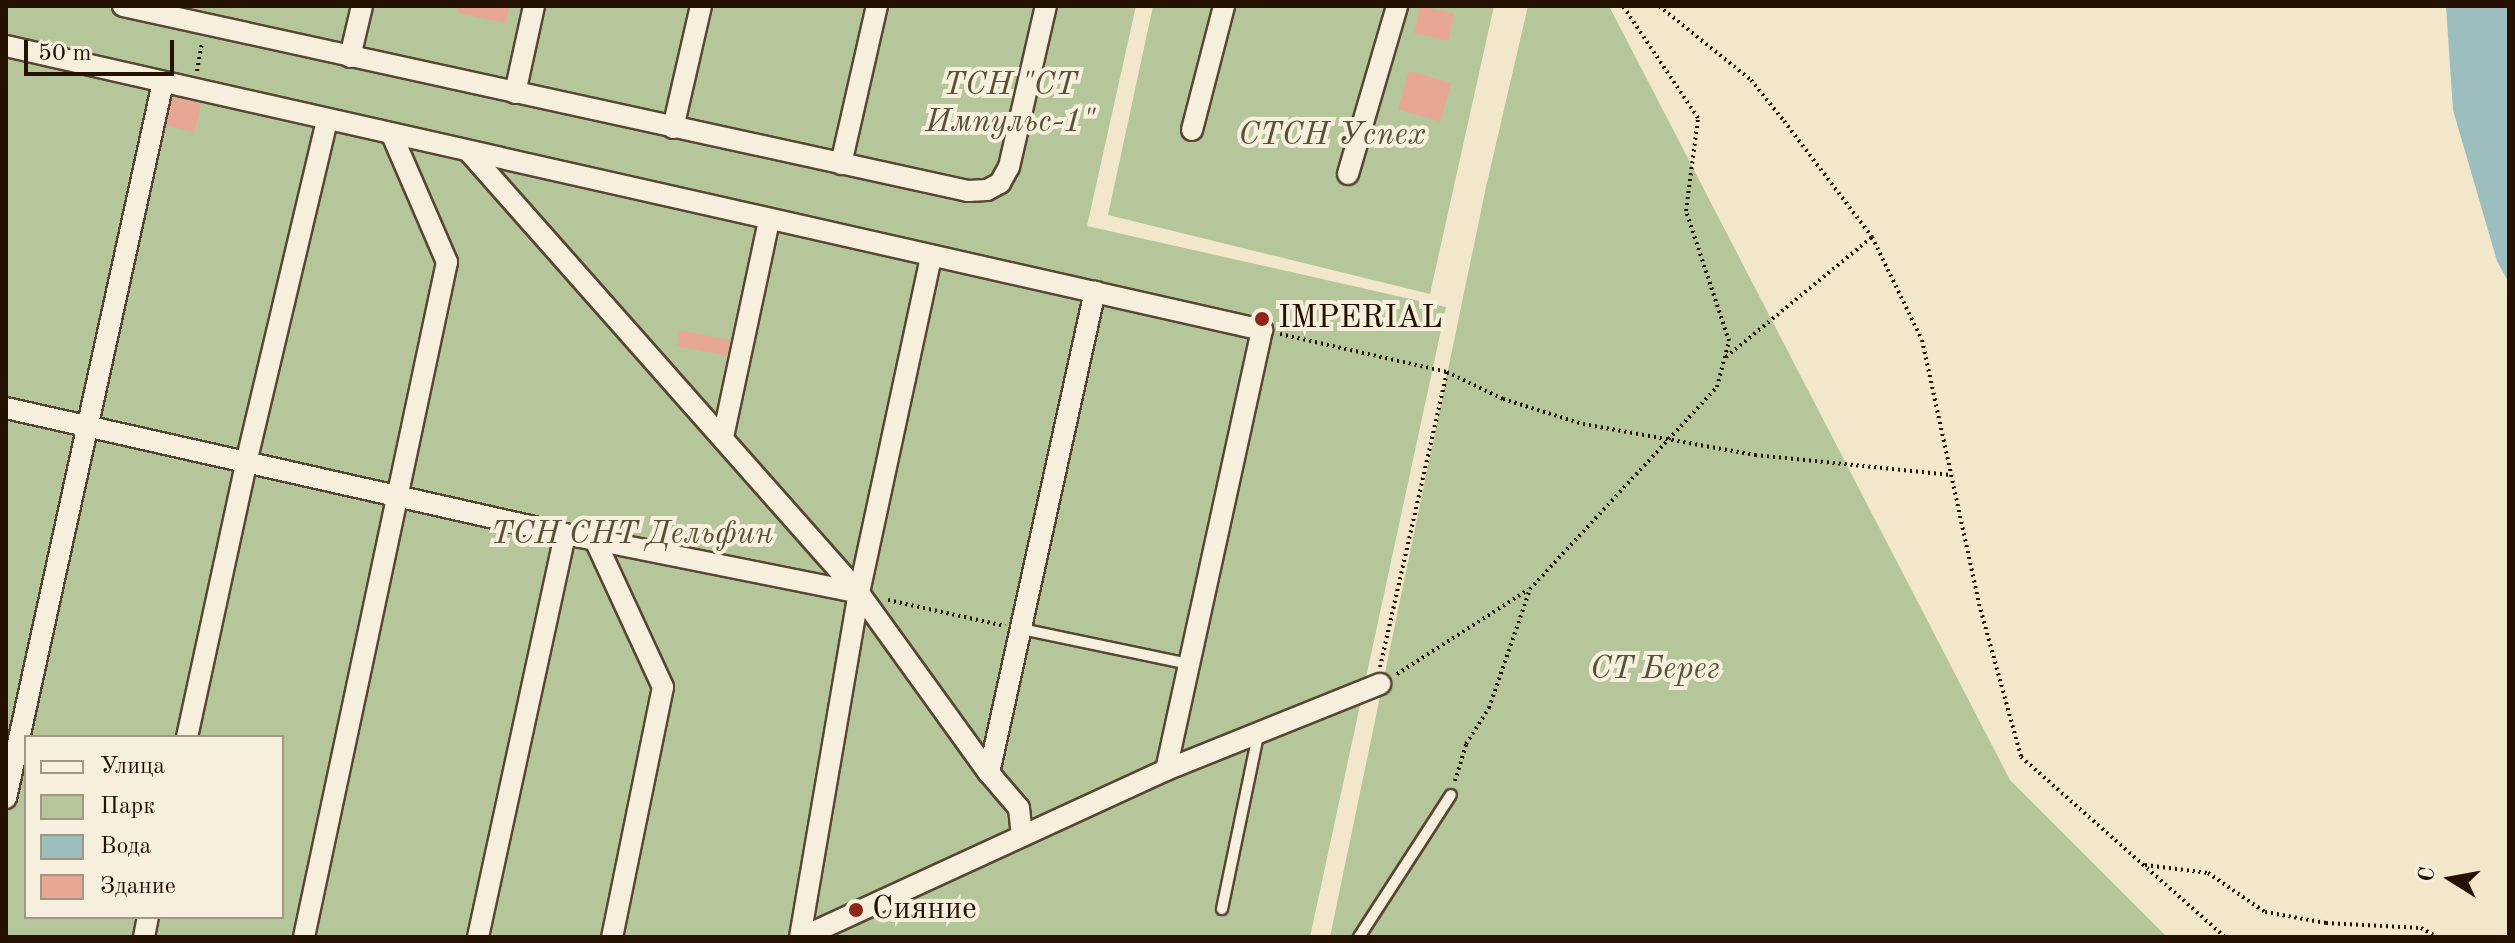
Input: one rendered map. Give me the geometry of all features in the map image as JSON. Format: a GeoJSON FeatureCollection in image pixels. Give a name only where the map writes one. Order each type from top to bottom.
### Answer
{"type":"FeatureCollection","features":[{"type":"Feature","properties":{"kind":"street"},"geometry":{"type":"LineString","coordinates":[[123,6],[194,17],[350,57],[968,191],[987,190],[1000,183],[1009,167],[1046,6]]}},
{"type":"Feature","properties":{"kind":"street"},"geometry":{"type":"LineString","coordinates":[[350,57],[362,6]]}},
{"type":"Feature","properties":{"kind":"street"},"geometry":{"type":"LineString","coordinates":[[515,93],[534,6]]}},
{"type":"Feature","properties":{"kind":"street"},"geometry":{"type":"LineString","coordinates":[[673,128],[701,6]]}},
{"type":"Feature","properties":{"kind":"street"},"geometry":{"type":"LineString","coordinates":[[841,164],[877,6]]}},
{"type":"Feature","properties":{"kind":"street"},"geometry":{"type":"LineString","coordinates":[[1192,130],[1224,6]]}},
{"type":"Feature","properties":{"kind":"street"},"geometry":{"type":"LineString","coordinates":[[1348,174],[1397,6]]}},
{"type":"Feature","properties":{"kind":"street"},"geometry":{"type":"LineString","coordinates":[[6,46],[1262,330],[1166,770]]}},
{"type":"Feature","properties":{"kind":"street"},"geometry":{"type":"LineString","coordinates":[[6,798],[163,82]]}},
{"type":"Feature","properties":{"kind":"street"},"geometry":{"type":"LineString","coordinates":[[187,735],[246,463],[327,120]]}},
{"type":"Feature","properties":{"kind":"street"},"geometry":{"type":"LineString","coordinates":[[304,937],[447,262],[392,135]]}},
{"type":"Feature","properties":{"kind":"street"},"geometry":{"type":"LineString","coordinates":[[469,152],[859,593],[989,773],[1019,808],[1022,836]]}},
{"type":"Feature","properties":{"kind":"street"},"geometry":{"type":"LineString","coordinates":[[723,437],[769,220]]}},
{"type":"Feature","properties":{"kind":"street"},"geometry":{"type":"LineString","coordinates":[[801,937],[859,593],[931,256]]}},
{"type":"Feature","properties":{"kind":"street"},"geometry":{"type":"LineString","coordinates":[[989,773],[1095,292]]}},
{"type":"Feature","properties":{"kind":"street"},"geometry":{"type":"LineString","coordinates":[[6,408],[565,534],[859,593]]}},
{"type":"Feature","properties":{"kind":"street"},"geometry":{"type":"LineString","coordinates":[[478,937],[565,534]]}},
{"type":"Feature","properties":{"kind":"street"},"geometry":{"type":"LineString","coordinates":[[595,540],[663,687],[612,937]]}},
{"type":"Feature","properties":{"kind":"street"},"geometry":{"type":"LineString","coordinates":[[801,937],[1166,770],[1259,730],[1380,684]]}},
{"type":"Feature","properties":{"kind":"lane"},"geometry":{"type":"LineString","coordinates":[[1021,629],[1189,664]]}},
{"type":"Feature","properties":{"kind":"lane"},"geometry":{"type":"LineString","coordinates":[[1222,909],[1259,730]]}},
{"type":"Feature","properties":{"kind":"lane"},"geometry":{"type":"LineString","coordinates":[[1359,937],[1451,795]]}},
{"type":"Feature","properties":{"kind":"path"},"geometry":{"type":"LineString","coordinates":[[1447,372],[1378,673],[1380,684],[1530,589],[1717,387],[1729,341],[1686,211],[1698,118],[1623,6]]}},
{"type":"Feature","properties":{"kind":"path"},"geometry":{"type":"LineString","coordinates":[[1659,6],[1751,80],[1872,237],[1922,340],[1979,604],[2021,757],[2225,937]]}},
{"type":"Feature","properties":{"kind":"path"},"geometry":{"type":"LineString","coordinates":[[194,17],[194,89]]}},
{"type":"Feature","properties":{"kind":"path"},"geometry":{"type":"LineString","coordinates":[[1724,359],[1872,237]]}},
{"type":"Feature","properties":{"kind":"path"},"geometry":{"type":"LineString","coordinates":[[1262,330],[1447,372],[1503,399],[1583,424],[1671,437],[1755,455],[1951,475]]}},
{"type":"Feature","properties":{"kind":"path"},"geometry":{"type":"LineString","coordinates":[[1451,795],[1466,744],[1489,708],[1530,589]]}},
{"type":"Feature","properties":{"kind":"path"},"geometry":{"type":"LineString","coordinates":[[859,593],[1021,629]]}},
{"type":"Feature","properties":{"kind":"path"},"geometry":{"type":"LineString","coordinates":[[2143,865],[2208,873],[2265,912],[2326,923],[2421,928],[2437,937]]}},
{"type":"Feature","properties":{"kind":"green space","name":"ТСН СНТ Дельфин"},"geometry":{"type":"Polygon","coordinates":[[[6,6],[1136,6],[1087,226],[1446,307],[1310,937],[6,937],[6,6]]]}},
{"type":"Feature","properties":{"kind":"green space","name":"СТСН Успех"},"geometry":{"type":"Polygon","coordinates":[[[1153,6],[1494,6],[1430,294],[1108,215],[1153,6]]]}},
{"type":"Feature","properties":{"kind":"green space","name":"СТ Берег"},"geometry":{"type":"Polygon","coordinates":[[[1528,6],[1609,6],[2010,780],[2167,937],[1330,937],[1486,187],[1528,6]]]}},
{"type":"Feature","properties":{"kind":"water"},"geometry":{"type":"Polygon","coordinates":[[[2446,6],[2509,6],[2509,283],[2497,261],[2453,110],[2446,6]]]}},
{"type":"Feature","properties":{"kind":"building"},"geometry":{"type":"Polygon","coordinates":[[[458,6],[509,8],[506,23],[458,13],[458,6]]]}},
{"type":"Feature","properties":{"kind":"building"},"geometry":{"type":"Polygon","coordinates":[[[1420,6],[1454,13],[1448,41],[1414,33],[1420,6]]]}},
{"type":"Feature","properties":{"kind":"building"},"geometry":{"type":"Polygon","coordinates":[[[1409,71],[1451,83],[1440,122],[1398,109],[1409,71]]]}},
{"type":"Feature","properties":{"kind":"building"},"geometry":{"type":"Polygon","coordinates":[[[173,97],[201,104],[194,132],[166,125],[173,97]]]}},
{"type":"Feature","properties":{"kind":"building"},"geometry":{"type":"Polygon","coordinates":[[[680,330],[730,340],[727,356],[677,346],[680,330]]]}},
{"type":"Feature","properties":{"kind":"place","name":"IMPERIAL"},"geometry":{"type":"Point","coordinates":[1262,319]}},
{"type":"Feature","properties":{"kind":"place","name":"Сияние"},"geometry":{"type":"Point","coordinates":[856,910]}},
{"type":"Feature","properties":{"kind":"park label","name":"ТСН \"СТ Импульс-1\""},"geometry":{"type":"Point","coordinates":[1010,106]}}]}
